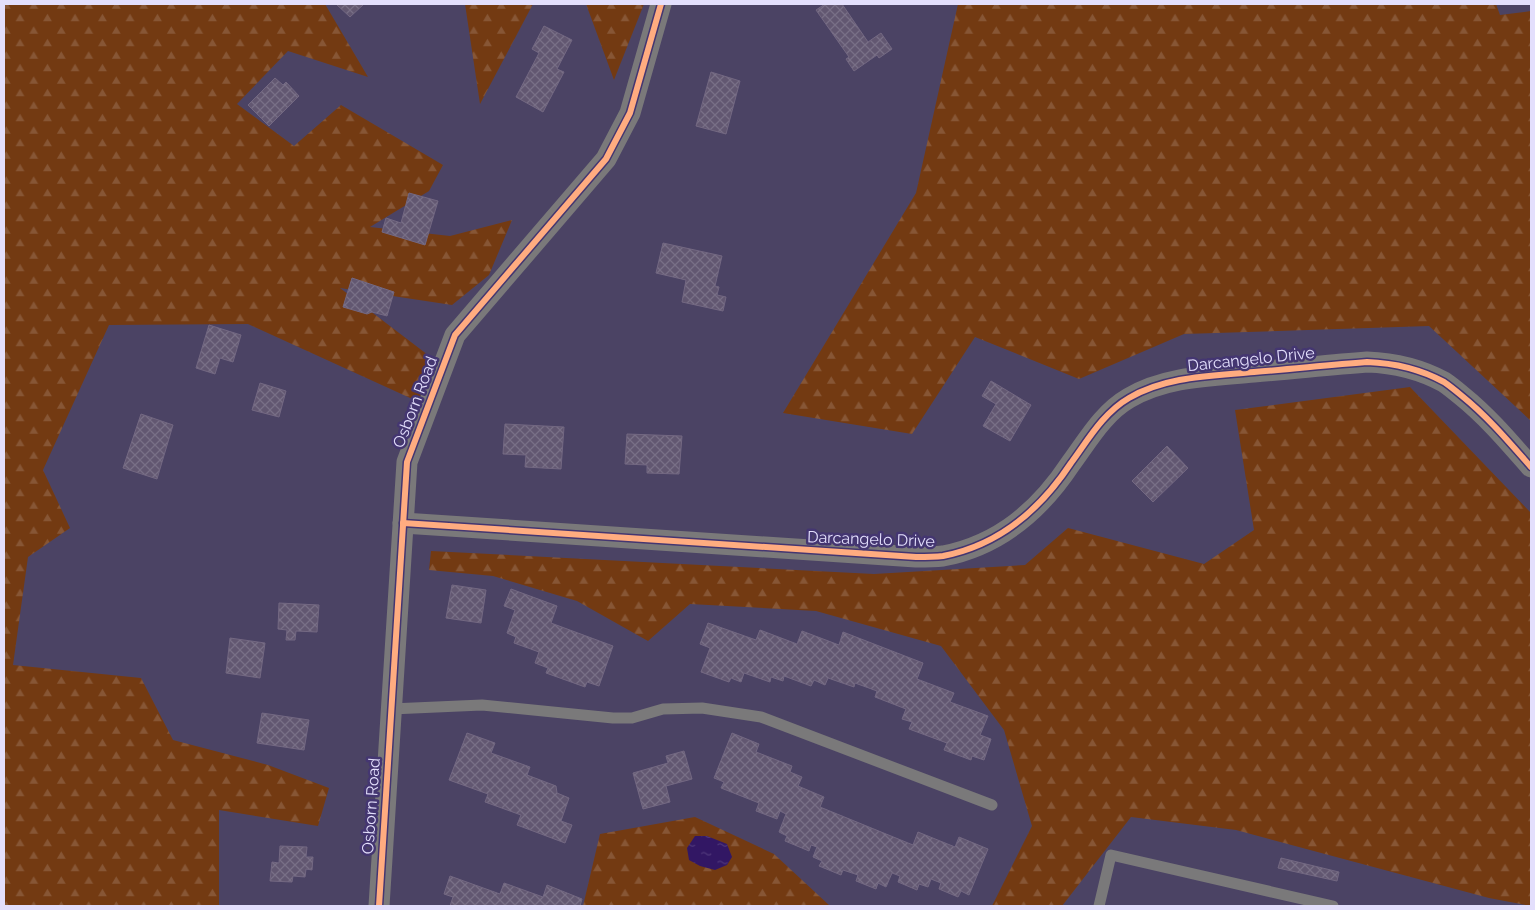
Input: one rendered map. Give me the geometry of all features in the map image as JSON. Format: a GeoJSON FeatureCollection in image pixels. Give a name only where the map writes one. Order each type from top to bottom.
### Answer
{"type":"FeatureCollection","features":[{"type":"Feature","properties":{"kind":"street","name":"Osborn Road"},"geometry":{"type":"LineString","coordinates":[[379,906],[407,462],[455,334],[606,159],[630,113],[661,4]]}},
{"type":"Feature","properties":{"kind":"street","name":"Darcangelo Drive"},"geometry":{"type":"LineString","coordinates":[[403,523],[916,557],[942,556],[972,547],[1003,533],[1019,523],[1059,482],[1103,420],[1112,410],[1129,398],[1150,389],[1187,378],[1367,362],[1391,363],[1412,368],[1444,382],[1477,408],[1501,432],[1531,467]]}},
{"type":"Feature","properties":{"kind":"lane"},"geometry":{"type":"LineString","coordinates":[[391,709],[482,705],[612,718],[632,718],[663,710],[702,708],[761,717],[992,805]]}},
{"type":"Feature","properties":{"kind":"lane"},"geometry":{"type":"LineString","coordinates":[[1099,906],[1111,855],[1333,906]]}},
{"type":"Feature","properties":{"kind":"green space"},"geometry":{"type":"Polygon","coordinates":[[[4,4],[325,4],[368,77],[288,51],[237,104],[294,146],[341,105],[443,165],[429,191],[370,227],[450,236],[512,220],[489,275],[452,305],[340,288],[428,355],[419,402],[248,324],[109,325],[43,470],[70,528],[28,557],[13,665],[141,678],[173,740],[268,765],[329,788],[318,826],[219,810],[219,906],[4,906],[4,4]]]}},
{"type":"Feature","properties":{"kind":"green space"},"geometry":{"type":"Polygon","coordinates":[[[465,4],[533,4],[480,104],[465,4]]]}},
{"type":"Feature","properties":{"kind":"green space"},"geometry":{"type":"Polygon","coordinates":[[[586,4],[644,4],[614,80],[586,4]]]}},
{"type":"Feature","properties":{"kind":"green space"},"geometry":{"type":"Polygon","coordinates":[[[958,4],[1496,4],[1500,15],[1531,11],[1531,421],[1429,326],[1184,334],[1079,379],[975,337],[912,434],[783,413],[916,193],[958,4]]]}},
{"type":"Feature","properties":{"kind":"green space"},"geometry":{"type":"Polygon","coordinates":[[[1410,387],[1531,513],[1531,906],[1489,898],[1236,830],[1131,817],[1062,906],[992,906],[1032,826],[1004,730],[941,646],[816,611],[690,604],[648,641],[577,601],[493,576],[429,570],[431,551],[874,574],[1025,565],[1068,528],[1204,564],[1254,530],[1235,410],[1410,387]]]}},
{"type":"Feature","properties":{"kind":"green space"},"geometry":{"type":"Polygon","coordinates":[[[695,817],[774,854],[830,906],[583,906],[600,834],[695,817]]]}},
{"type":"Feature","properties":{"kind":"water"},"geometry":{"type":"Polygon","coordinates":[[[695,836],[707,836],[727,844],[732,857],[727,865],[715,870],[700,866],[689,860],[687,848],[695,836]]]}},
{"type":"Feature","properties":{"kind":"building"},"geometry":{"type":"Polygon","coordinates":[[[336,4],[364,4],[350,17],[336,4]]]}},
{"type":"Feature","properties":{"kind":"building"},"geometry":{"type":"Polygon","coordinates":[[[825,4],[842,4],[868,42],[881,33],[892,49],[879,58],[877,55],[854,71],[846,59],[849,57],[816,10],[825,4]]]}},
{"type":"Feature","properties":{"kind":"building"},"geometry":{"type":"Polygon","coordinates":[[[544,26],[572,40],[557,69],[564,72],[543,112],[516,97],[539,53],[532,49],[544,26]]]}},
{"type":"Feature","properties":{"kind":"building"},"geometry":{"type":"Polygon","coordinates":[[[711,72],[740,81],[726,134],[696,126],[711,72]]]}},
{"type":"Feature","properties":{"kind":"building"},"geometry":{"type":"Polygon","coordinates":[[[275,78],[283,85],[286,82],[299,96],[269,126],[248,105],[275,78]]]}},
{"type":"Feature","properties":{"kind":"building"},"geometry":{"type":"Polygon","coordinates":[[[409,193],[438,201],[425,245],[382,232],[386,218],[401,223],[409,193]]]}},
{"type":"Feature","properties":{"kind":"building"},"geometry":{"type":"Polygon","coordinates":[[[663,243],[722,256],[715,286],[719,287],[717,295],[726,297],[723,311],[682,302],[686,280],[656,273],[663,243]]]}},
{"type":"Feature","properties":{"kind":"building"},"geometry":{"type":"Polygon","coordinates":[[[352,278],[394,292],[387,316],[372,312],[367,314],[343,307],[352,278]]]}},
{"type":"Feature","properties":{"kind":"building"},"geometry":{"type":"Polygon","coordinates":[[[209,325],[241,335],[233,362],[220,358],[215,374],[196,368],[209,325]]]}},
{"type":"Feature","properties":{"kind":"building"},"geometry":{"type":"Polygon","coordinates":[[[991,381],[1031,405],[1010,441],[983,426],[996,404],[982,396],[991,381]]]}},
{"type":"Feature","properties":{"kind":"building"},"geometry":{"type":"Polygon","coordinates":[[[260,383],[286,391],[279,417],[252,410],[260,383]]]}},
{"type":"Feature","properties":{"kind":"building"},"geometry":{"type":"Polygon","coordinates":[[[141,414],[173,425],[157,479],[123,468],[141,414]]]}},
{"type":"Feature","properties":{"kind":"building"},"geometry":{"type":"Polygon","coordinates":[[[505,424],[564,427],[561,469],[525,467],[526,455],[503,454],[505,424]]]}},
{"type":"Feature","properties":{"kind":"building"},"geometry":{"type":"Polygon","coordinates":[[[627,434],[682,436],[679,474],[647,473],[647,465],[625,464],[627,434]]]}},
{"type":"Feature","properties":{"kind":"building"},"geometry":{"type":"Polygon","coordinates":[[[1167,446],[1188,468],[1153,502],[1132,481],[1167,446]]]}},
{"type":"Feature","properties":{"kind":"building"},"geometry":{"type":"Polygon","coordinates":[[[452,585],[486,590],[481,623],[446,618],[452,585]]]}},
{"type":"Feature","properties":{"kind":"building"},"geometry":{"type":"Polygon","coordinates":[[[511,589],[557,606],[551,623],[613,646],[599,686],[587,682],[585,687],[546,673],[548,668],[535,663],[539,652],[514,643],[516,637],[507,633],[515,610],[504,606],[511,589]]]}},
{"type":"Feature","properties":{"kind":"building"},"geometry":{"type":"Polygon","coordinates":[[[279,603],[319,605],[317,632],[296,631],[295,640],[286,640],[287,630],[278,629],[279,603]]]}},
{"type":"Feature","properties":{"kind":"building"},"geometry":{"type":"Polygon","coordinates":[[[708,623],[756,640],[760,630],[797,644],[802,631],[839,645],[843,632],[923,663],[917,679],[954,693],[950,702],[988,716],[980,735],[991,739],[984,760],[972,756],[971,760],[944,750],[947,743],[909,729],[912,722],[902,719],[906,709],[875,697],[877,691],[855,683],[854,687],[828,678],[825,685],[814,680],[811,686],[784,676],[783,681],[771,677],[770,682],[744,673],[741,682],[731,678],[729,682],[701,672],[710,648],[700,644],[708,623]]]}},
{"type":"Feature","properties":{"kind":"building"},"geometry":{"type":"Polygon","coordinates":[[[230,638],[265,643],[260,678],[226,673],[230,638]]]}},
{"type":"Feature","properties":{"kind":"building"},"geometry":{"type":"Polygon","coordinates":[[[262,713],[309,720],[304,750],[257,743],[262,713]]]}},
{"type":"Feature","properties":{"kind":"building"},"geometry":{"type":"Polygon","coordinates":[[[467,733],[495,743],[491,753],[530,767],[527,775],[556,786],[557,793],[569,798],[561,821],[572,825],[565,843],[517,825],[521,815],[485,802],[488,794],[449,780],[467,733]]]}},
{"type":"Feature","properties":{"kind":"building"},"geometry":{"type":"Polygon","coordinates":[[[732,733],[759,744],[756,752],[792,766],[790,772],[802,777],[798,786],[824,797],[820,807],[913,845],[918,832],[955,847],[959,837],[988,849],[969,895],[961,891],[958,897],[939,889],[941,883],[931,879],[928,887],[919,884],[917,890],[898,882],[900,876],[892,873],[886,887],[878,883],[876,889],[856,881],[858,875],[843,870],[841,875],[819,866],[822,861],[813,857],[817,847],[811,845],[809,851],[785,841],[787,836],[779,832],[786,814],[780,811],[777,819],[756,811],[759,803],[721,788],[724,782],[714,778],[732,733]]]}},
{"type":"Feature","properties":{"kind":"building"},"geometry":{"type":"Polygon","coordinates":[[[684,751],[692,779],[666,786],[670,802],[643,809],[633,773],[668,763],[666,756],[684,751]]]}},
{"type":"Feature","properties":{"kind":"building"},"geometry":{"type":"Polygon","coordinates":[[[280,846],[307,847],[306,857],[313,857],[312,870],[306,869],[305,877],[293,876],[292,882],[270,881],[272,862],[279,863],[280,846]]]}},
{"type":"Feature","properties":{"kind":"building"},"geometry":{"type":"Polygon","coordinates":[[[1281,858],[1339,872],[1337,881],[1278,868],[1281,858]]]}},
{"type":"Feature","properties":{"kind":"building"},"geometry":{"type":"Polygon","coordinates":[[[450,876],[500,894],[504,883],[543,897],[547,885],[582,899],[580,906],[450,906],[453,897],[444,894],[450,876]]]}},
{"type":"Feature","properties":{"kind":"cycle path"},"geometry":{"type":"LineString","coordinates":[[379,906],[407,462],[455,335],[606,159],[630,113],[661,4]]}},
{"type":"Feature","properties":{"kind":"cycle path"},"geometry":{"type":"LineString","coordinates":[[403,523],[916,557],[943,556],[964,551],[983,543],[1017,523],[1046,496],[1111,411],[1143,391],[1158,385],[1190,378],[1367,362],[1407,368],[1444,382],[1481,412],[1531,467]]}}]}
